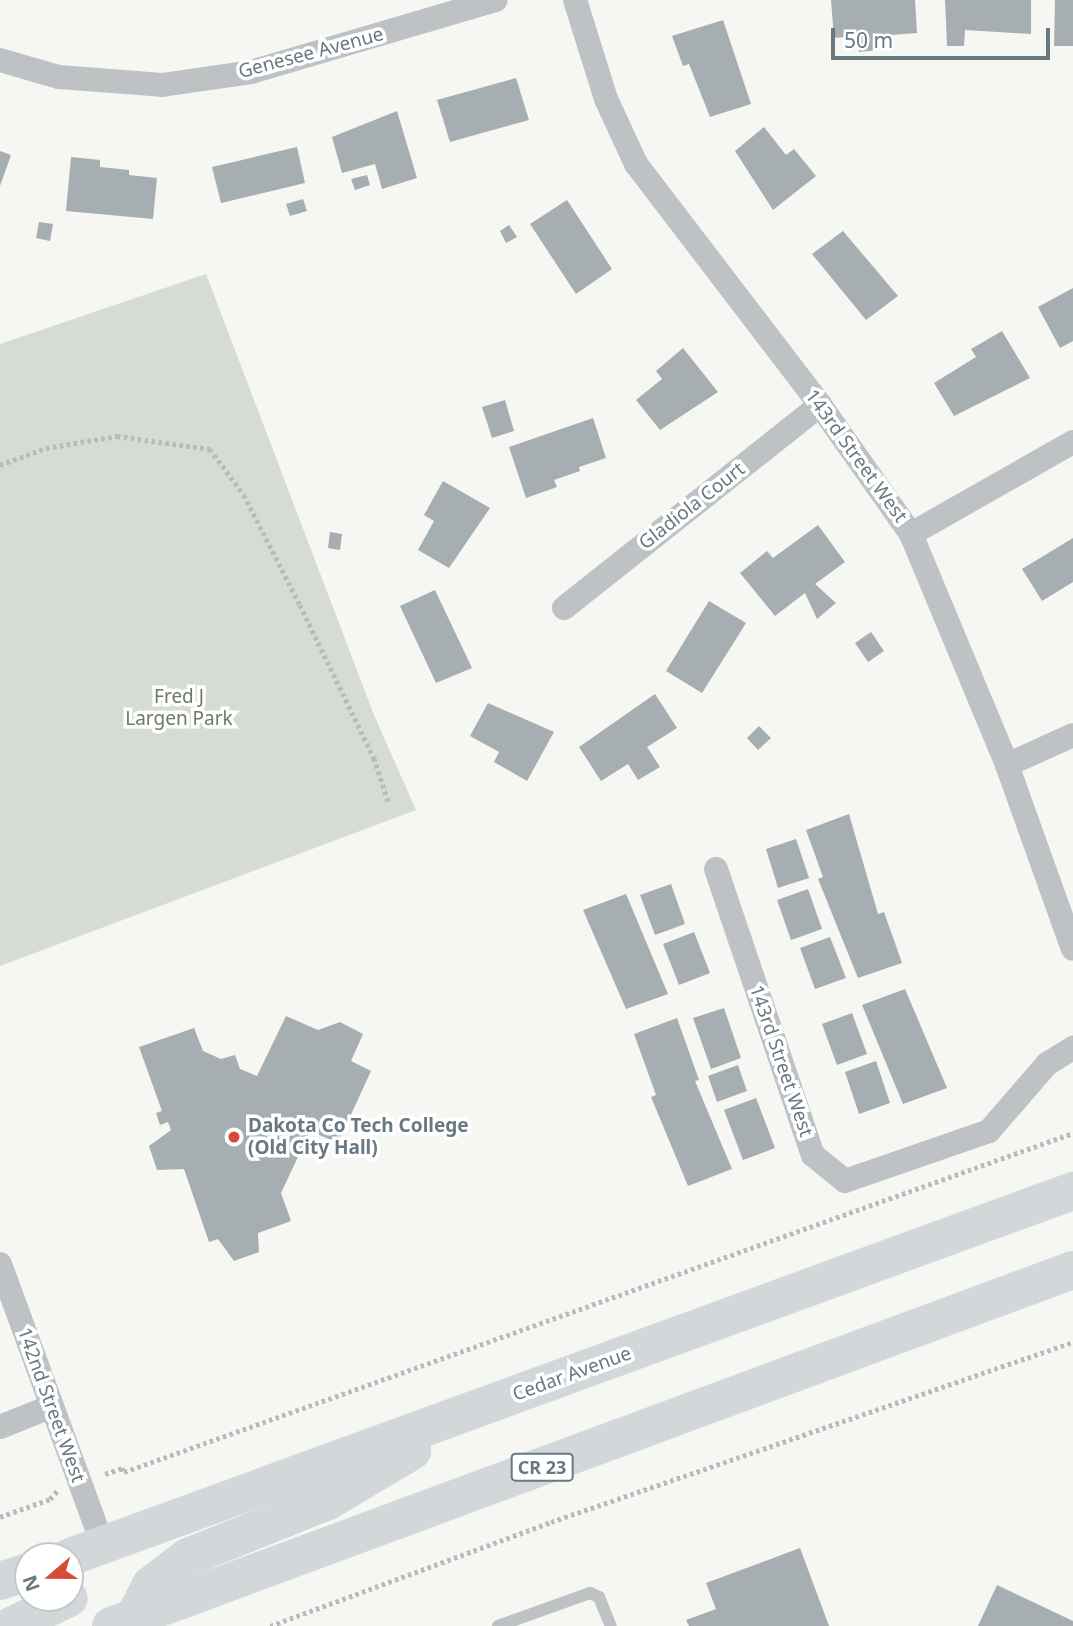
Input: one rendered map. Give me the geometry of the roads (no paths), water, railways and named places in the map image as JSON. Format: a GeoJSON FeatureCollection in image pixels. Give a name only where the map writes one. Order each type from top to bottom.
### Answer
{"type":"FeatureCollection","features":[{"type":"Feature","properties":{"kind":"highway","name":"Cedar Avenue"},"geometry":{"type":"LineString","coordinates":[[86,1551],[1073,1191]]}},
{"type":"Feature","properties":{"kind":"highway","name":"CR 23"},"geometry":{"type":"LineString","coordinates":[[127,1623],[1073,1270]]}},
{"type":"Feature","properties":{"kind":"highway"},"geometry":{"type":"LineString","coordinates":[[127,1623],[151,1585],[188,1557],[328,1501],[492,1403]]}},
{"type":"Feature","properties":{"kind":"highway"},"geometry":{"type":"LineString","coordinates":[[84,1588],[86,1551]]}},
{"type":"Feature","properties":{"kind":"highway"},"geometry":{"type":"LineString","coordinates":[[11,1626],[40,1612]]}},
{"type":"Feature","properties":{"kind":"street","name":"Genesee Avenue"},"geometry":{"type":"LineString","coordinates":[[0,60],[59,77],[162,85],[251,72],[496,0]]}},
{"type":"Feature","properties":{"kind":"street","name":"143rd Street West"},"geometry":{"type":"LineString","coordinates":[[575,0],[606,99],[636,164],[820,405],[911,534],[1007,765],[1073,949]]}},
{"type":"Feature","properties":{"kind":"street","name":"Gladiola Court"},"geometry":{"type":"LineString","coordinates":[[564,608],[820,405]]}},
{"type":"Feature","properties":{"kind":"street"},"geometry":{"type":"LineString","coordinates":[[911,534],[1073,442]]}},
{"type":"Feature","properties":{"kind":"street"},"geometry":{"type":"LineString","coordinates":[[1007,765],[1073,735]]}},
{"type":"Feature","properties":{"kind":"street","name":"143rd Street West"},"geometry":{"type":"LineString","coordinates":[[716,869],[813,1155],[845,1181],[989,1132],[1046,1064],[1073,1048]]}},
{"type":"Feature","properties":{"kind":"street","name":"142nd Street West"},"geometry":{"type":"LineString","coordinates":[[0,1264],[52,1406],[86,1551]]}},
{"type":"Feature","properties":{"kind":"street"},"geometry":{"type":"LineString","coordinates":[[0,1427],[52,1406]]}},
{"type":"Feature","properties":{"kind":"lane"},"geometry":{"type":"LineString","coordinates":[[498,1626],[590,1593],[599,1597],[611,1626]]}},
{"type":"Feature","properties":{"kind":"place","name":"Dakota Co Tech College (Old City Hall)"},"geometry":{"type":"Point","coordinates":[234,1137]}},
{"type":"Feature","properties":{"kind":"park label","name":"Fred J Largen Park"},"geometry":{"type":"Point","coordinates":[179,708]}}]}
